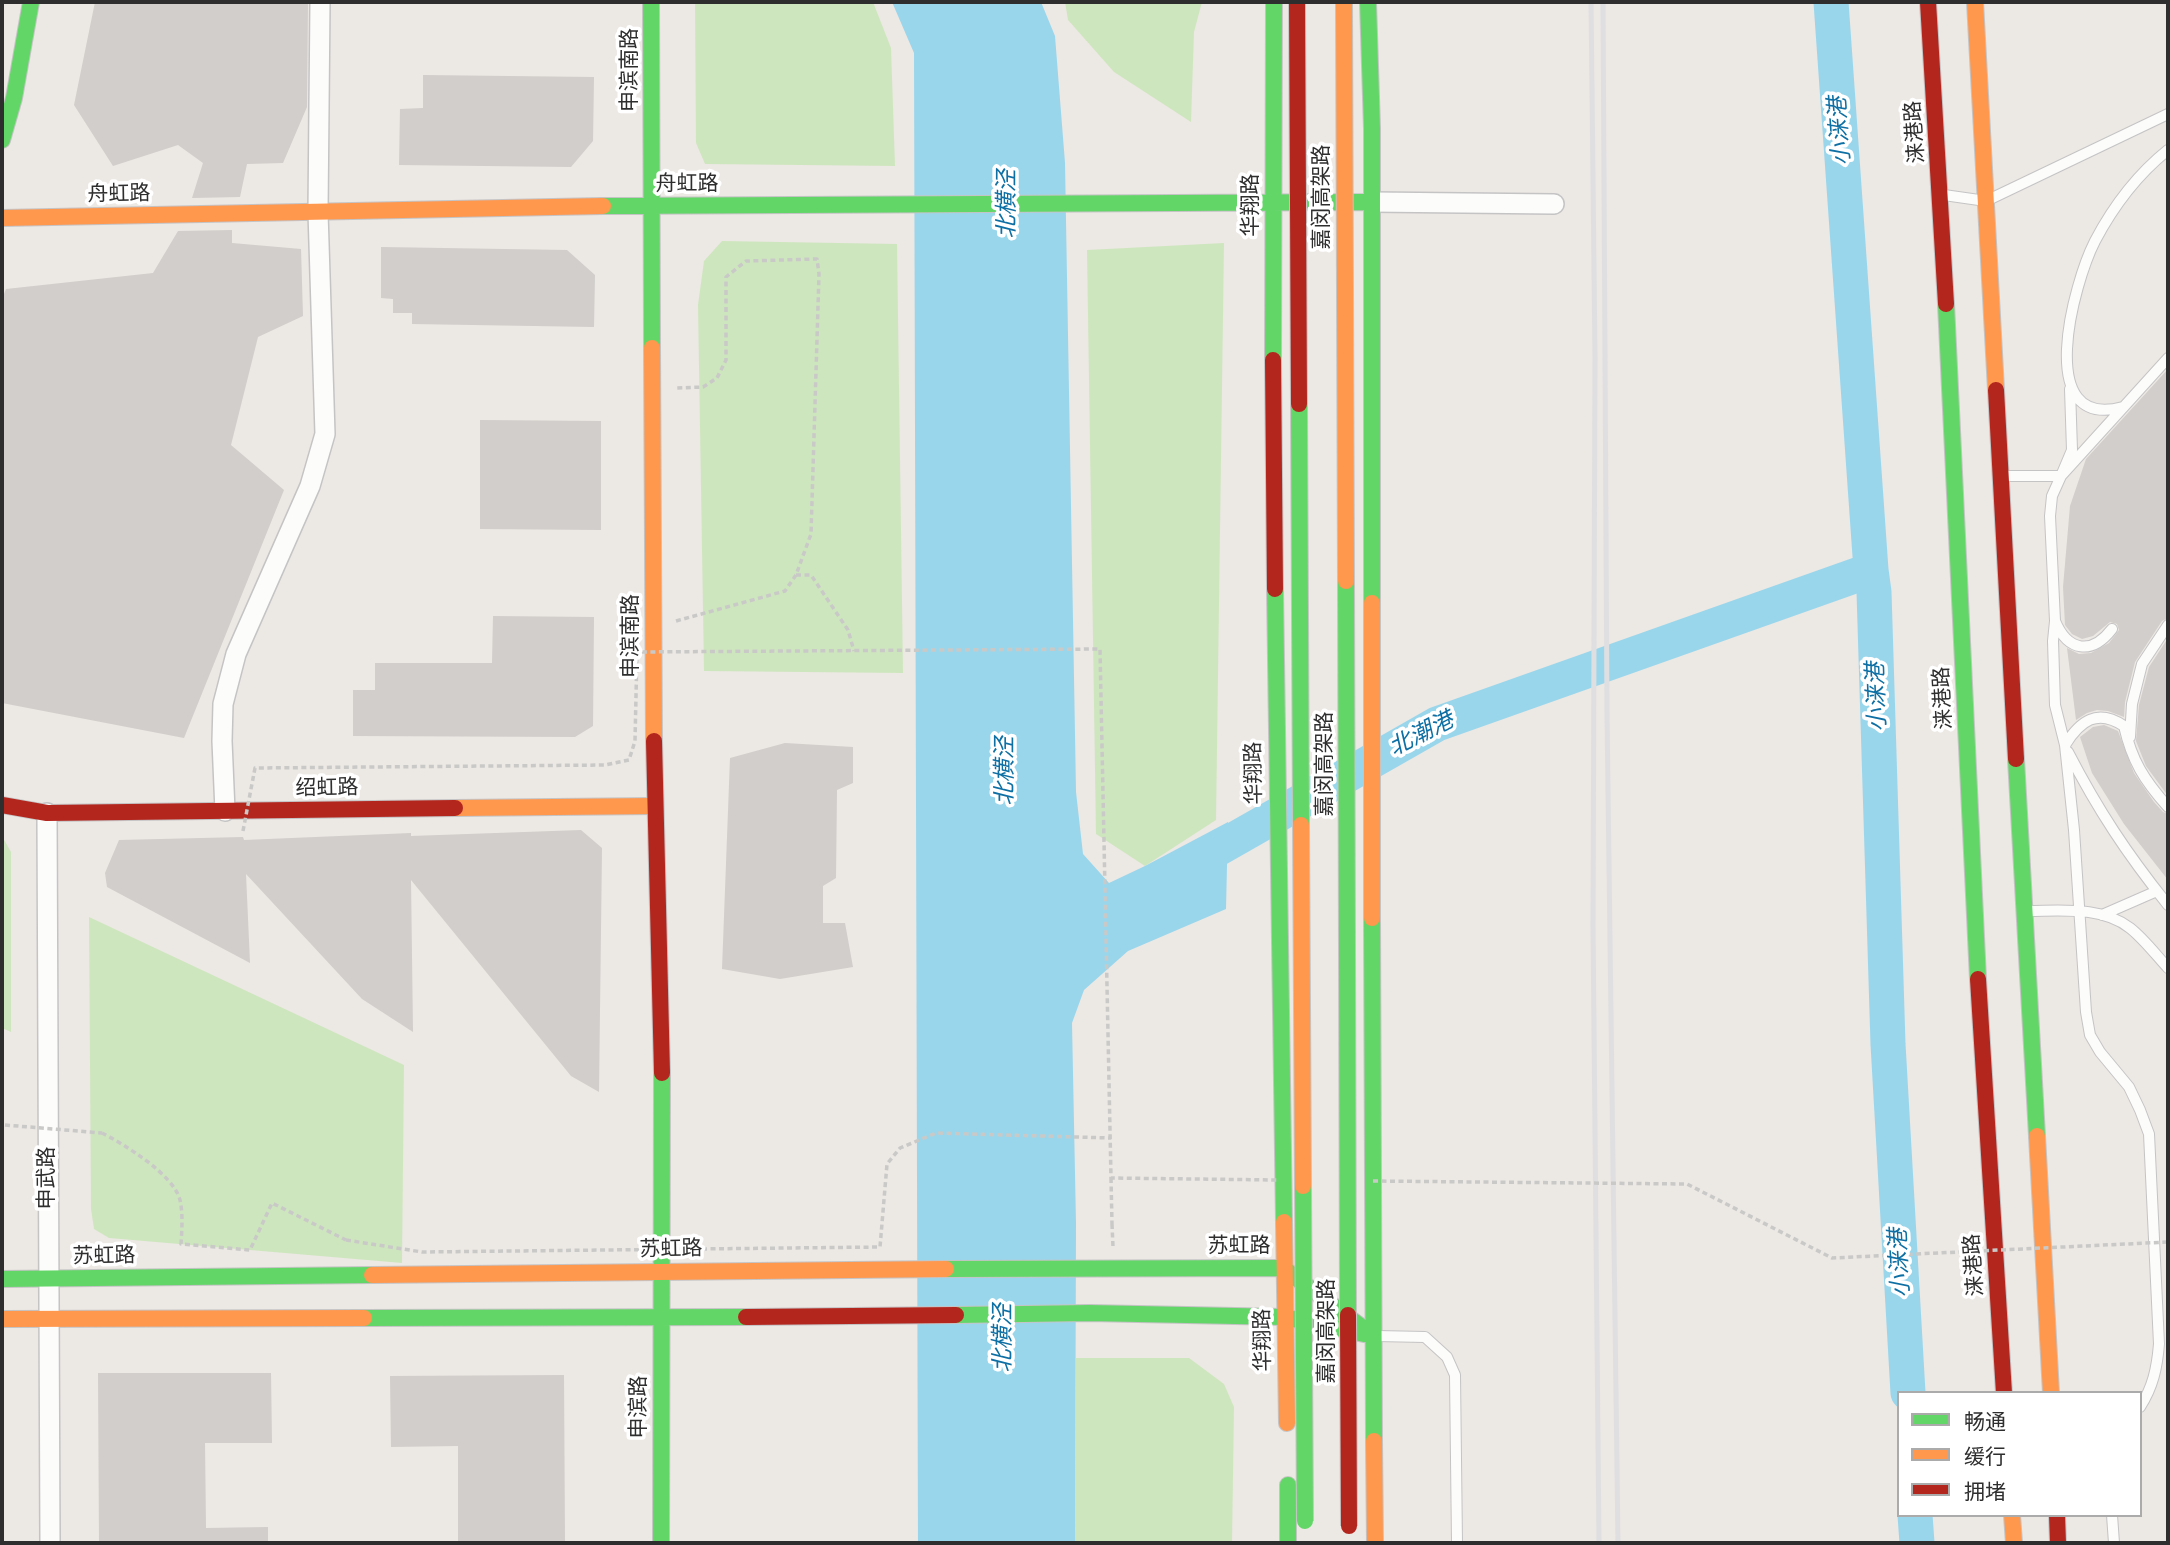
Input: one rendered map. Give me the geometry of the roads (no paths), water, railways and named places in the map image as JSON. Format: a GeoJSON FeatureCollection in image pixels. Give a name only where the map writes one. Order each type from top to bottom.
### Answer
{"type":"FeatureCollection","features":[{"type":"Feature","properties":{"kind":"main road"},"geometry":{"type":"LineString","coordinates":[[2,140],[14,98],[31,2]]}},
{"type":"Feature","properties":{"kind":"main road","name":"申滨南路"},"geometry":{"type":"LineString","coordinates":[[651,2],[654,806],[663,1068],[662,1271]]}},
{"type":"Feature","properties":{"kind":"main road","name":"华翔路"},"geometry":{"type":"LineString","coordinates":[[1274,2],[1272,396],[1277,891],[1287,1434]]}},
{"type":"Feature","properties":{"kind":"main road","name":"嘉闵高架路"},"geometry":{"type":"LineString","coordinates":[[1297,2],[1305,1521]]}},
{"type":"Feature","properties":{"kind":"main road","name":"嘉闵高架路"},"geometry":{"type":"LineString","coordinates":[[1344,2],[1349,1526]]}},
{"type":"Feature","properties":{"kind":"main road"},"geometry":{"type":"LineString","coordinates":[[1368,2],[1372,202],[1375,1543]]}},
{"type":"Feature","properties":{"kind":"main road","name":"涞港路"},"geometry":{"type":"LineString","coordinates":[[1928,2],[1941,195],[1981,1035],[2004,1391]]}},
{"type":"Feature","properties":{"kind":"main road"},"geometry":{"type":"LineString","coordinates":[[1930,37],[1938,2]]}},
{"type":"Feature","properties":{"kind":"main road"},"geometry":{"type":"LineString","coordinates":[[1975,2],[2050,1391]]}},
{"type":"Feature","properties":{"kind":"main road","name":"舟虹路"},"geometry":{"type":"LineString","coordinates":[[2,218],[651,205],[1372,202]]}},
{"type":"Feature","properties":{"kind":"main road","name":"绍虹路"},"geometry":{"type":"LineString","coordinates":[[2,805],[47,813],[654,806]]}},
{"type":"Feature","properties":{"kind":"main road","name":"苏虹路"},"geometry":{"type":"LineString","coordinates":[[2,1279],[662,1271],[1283,1268],[1373,1336]]}},
{"type":"Feature","properties":{"kind":"main road","name":"申滨路"},"geometry":{"type":"LineString","coordinates":[[661,1543],[662,1271]]}},
{"type":"Feature","properties":{"kind":"main road"},"geometry":{"type":"LineString","coordinates":[[2,1319],[661,1318],[1089,1313],[1284,1317],[1373,1336]]}},
{"type":"Feature","properties":{"kind":"main road"},"geometry":{"type":"LineString","coordinates":[[1287,1475],[1289,1543]]}},
{"type":"Feature","properties":{"kind":"main road"},"geometry":{"type":"LineString","coordinates":[[2012,1517],[2014,1543]]}},
{"type":"Feature","properties":{"kind":"main road"},"geometry":{"type":"LineString","coordinates":[[2057,1517],[2058,1543]]}},
{"type":"Feature","properties":{"kind":"street"},"geometry":{"type":"LineString","coordinates":[[225,811],[223,705],[236,654],[310,486],[324,434],[318,212],[320,2]]}},
{"type":"Feature","properties":{"kind":"street"},"geometry":{"type":"LineString","coordinates":[[1372,202],[1554,204]]}},
{"type":"Feature","properties":{"kind":"street","name":"申武路"},"geometry":{"type":"LineString","coordinates":[[47,813],[50,1543]]}},
{"type":"Feature","properties":{"kind":"lane"},"geometry":{"type":"LineString","coordinates":[[1941,195],[1986,201],[2168,114]]}},
{"type":"Feature","properties":{"kind":"lane"},"geometry":{"type":"LineString","coordinates":[[2142,1404],[2157,1371],[2159,1344],[2149,1135],[2129,1087],[2100,1052],[2090,1035],[2085,1012],[2074,830],[2065,745],[2055,705],[2055,621],[2050,516],[2052,496],[2073,450],[2067,351],[2071,313],[2094,244],[2111,214],[2132,186],[2168,150]]}},
{"type":"Feature","properties":{"kind":"lane"},"geometry":{"type":"LineString","coordinates":[[2000,476],[2061,476],[2168,358]]}},
{"type":"Feature","properties":{"kind":"lane"},"geometry":{"type":"LineString","coordinates":[[2070,389],[2078,400],[2099,411],[2124,407]]}},
{"type":"Feature","properties":{"kind":"lane"},"geometry":{"type":"LineString","coordinates":[[2055,621],[2060,632],[2076,646],[2090,647],[2103,641],[2112,629]]}},
{"type":"Feature","properties":{"kind":"lane"},"geometry":{"type":"LineString","coordinates":[[2129,748],[2135,685],[2142,664],[2168,625]]}},
{"type":"Feature","properties":{"kind":"lane"},"geometry":{"type":"LineString","coordinates":[[2065,745],[2074,731],[2085,722],[2096,718],[2107,718],[2124,726],[2129,748],[2139,771],[2168,807]]}},
{"type":"Feature","properties":{"kind":"lane"},"geometry":{"type":"LineString","coordinates":[[2065,745],[2094,802],[2128,855],[2168,905]]}},
{"type":"Feature","properties":{"kind":"lane"},"geometry":{"type":"LineString","coordinates":[[2102,915],[2157,891]]}},
{"type":"Feature","properties":{"kind":"lane"},"geometry":{"type":"LineString","coordinates":[[2024,911],[2079,911],[2118,920],[2168,968]]}},
{"type":"Feature","properties":{"kind":"lane"},"geometry":{"type":"LineString","coordinates":[[1373,1336],[1425,1337],[1447,1357],[1451,1366],[1454,1375],[1457,1543]]}},
{"type":"Feature","properties":{"kind":"lane"},"geometry":{"type":"LineString","coordinates":[[2112,1517],[2113,1543]]}},
{"type":"Feature","properties":{"kind":"water","name":"北横泾"},"geometry":{"type":"Polygon","coordinates":[[[892,2],[1041,2],[1055,36],[1065,163],[1076,792],[1083,854],[1109,883],[1228,822],[1226,909],[1128,951],[1084,990],[1072,1023],[1076,1224],[1075,1543],[918,1543],[914,53],[892,2]]]}},
{"type":"Feature","properties":{"kind":"waterway","name":"小涞港"},"geometry":{"type":"LineString","coordinates":[[1831,2],[1874,592],[1888,1044],[1908,1391]]}},
{"type":"Feature","properties":{"kind":"waterway","name":"北潮港"},"geometry":{"type":"LineString","coordinates":[[1186,867],[1437,724],[1871,570]]}},
{"type":"Feature","properties":{"kind":"waterway","name":"小涞港"},"geometry":{"type":"LineString","coordinates":[[1915,1517],[1917,1543]]}},
{"type":"Feature","properties":{"kind":"railway"},"geometry":{"type":"LineString","coordinates":[[1591,2],[1595,358],[1593,925],[1599,1543]]}},
{"type":"Feature","properties":{"kind":"railway"},"geometry":{"type":"LineString","coordinates":[[1603,2],[1607,714],[1618,1543]]}}]}
